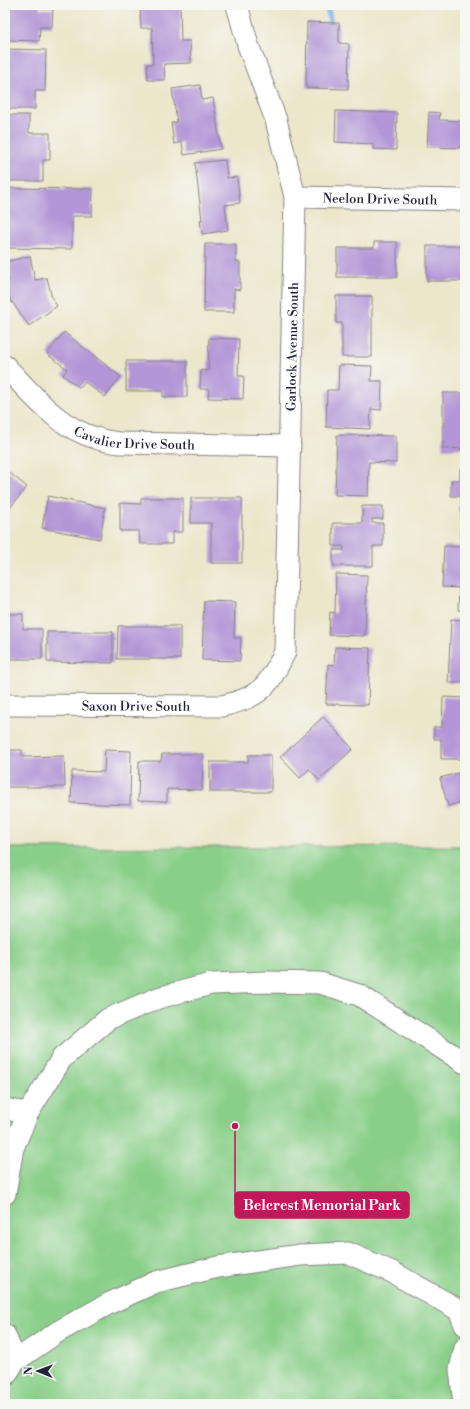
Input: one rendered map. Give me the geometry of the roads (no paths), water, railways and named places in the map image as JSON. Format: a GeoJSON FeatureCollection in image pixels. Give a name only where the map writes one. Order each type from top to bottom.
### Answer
{"type":"FeatureCollection","features":[{"type":"Feature","properties":{"kind":"street","name":"Garlock Avenue South"},"geometry":{"type":"LineString","coordinates":[[237,5],[248,45],[276,120],[294,197],[285,652],[276,672],[263,690]]}},
{"type":"Feature","properties":{"kind":"street","name":"Neelon Drive South"},"geometry":{"type":"LineString","coordinates":[[294,197],[465,200]]}},
{"type":"Feature","properties":{"kind":"street","name":"Cavalier Drive South"},"geometry":{"type":"LineString","coordinates":[[5,366],[50,413],[74,429],[95,438],[120,443],[290,446]]}},
{"type":"Feature","properties":{"kind":"street","name":"Saxon Drive South"},"geometry":{"type":"LineString","coordinates":[[5,705],[222,706],[245,701],[263,690]]}},
{"type":"Feature","properties":{"kind":"street"},"geometry":{"type":"LineString","coordinates":[[5,1194],[13,1148],[28,1113],[62,1058],[108,1019],[158,998],[211,984],[266,982],[320,983],[359,995],[465,1063]]}},
{"type":"Feature","properties":{"kind":"street"},"geometry":{"type":"LineString","coordinates":[[5,1109],[28,1113]]}},
{"type":"Feature","properties":{"kind":"street"},"geometry":{"type":"LineString","coordinates":[[5,1335],[10,1369],[59,1331],[110,1303],[156,1282],[218,1267],[300,1255],[348,1253],[392,1272],[459,1310],[465,1325]]}},
{"type":"Feature","properties":{"kind":"street"},"geometry":{"type":"LineString","coordinates":[[464,1404],[460,1369],[465,1348]]}},
{"type":"Feature","properties":{"kind":"waterway"},"geometry":{"type":"LineString","coordinates":[[327,5],[332,31]]}},
{"type":"Feature","properties":{"kind":"place","name":"Belcrest Memorial Park"},"geometry":{"type":"Point","coordinates":[235,1126]}}]}
